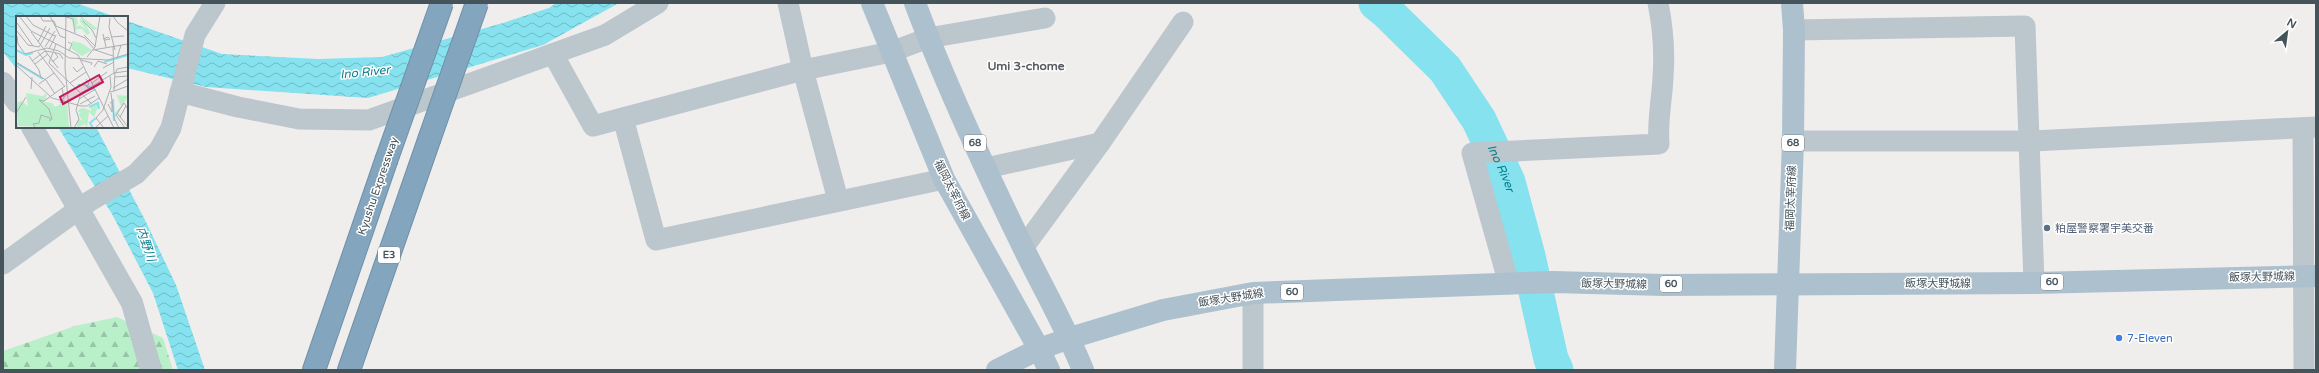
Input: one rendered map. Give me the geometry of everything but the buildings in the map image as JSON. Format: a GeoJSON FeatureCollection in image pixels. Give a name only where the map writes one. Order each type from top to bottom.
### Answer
{"type":"FeatureCollection","features":[{"type":"Feature","properties":{"kind":"highway","name":"Kyushu Expressway"},"geometry":{"type":"LineString","coordinates":[[314,370],[442,3]]}},
{"type":"Feature","properties":{"kind":"highway","name":"E3"},"geometry":{"type":"LineString","coordinates":[[349,370],[477,3]]}},
{"type":"Feature","properties":{"kind":"main road","name":"福岡太宰府線"},"geometry":{"type":"LineString","coordinates":[[872,3],[944,179],[1039,349],[1049,370]]}},
{"type":"Feature","properties":{"kind":"main road","name":"68"},"geometry":{"type":"LineString","coordinates":[[915,3],[928,38],[986,168],[1024,248],[1070,338],[1083,370]]}},
{"type":"Feature","properties":{"kind":"main road","name":"福岡太宰府線"},"geometry":{"type":"LineString","coordinates":[[1785,370],[1793,141],[1794,30],[1792,3]]}},
{"type":"Feature","properties":{"kind":"main road","name":"飯塚大野城線"},"geometry":{"type":"LineString","coordinates":[[998,370],[1039,349],[1070,338],[1163,310],[1253,293],[1554,282],[1664,284],[2034,283],[2310,276]]}},
{"type":"Feature","properties":{"kind":"street"},"geometry":{"type":"LineString","coordinates":[[3,264],[85,205],[136,174],[159,150],[171,128],[195,35],[215,3]]}},
{"type":"Feature","properties":{"kind":"street"},"geometry":{"type":"LineString","coordinates":[[180,92],[238,107],[299,119],[369,120],[605,35],[658,3]]}},
{"type":"Feature","properties":{"kind":"street"},"geometry":{"type":"LineString","coordinates":[[788,3],[803,70],[838,200]]}},
{"type":"Feature","properties":{"kind":"street"},"geometry":{"type":"LineString","coordinates":[[1514,284],[1472,153],[1659,144],[1657,124],[1663,77],[1664,33],[1658,3]]}},
{"type":"Feature","properties":{"kind":"street"},"geometry":{"type":"LineString","coordinates":[[553,54],[593,126],[803,70],[891,52],[928,38],[1045,18]]}},
{"type":"Feature","properties":{"kind":"street"},"geometry":{"type":"LineString","coordinates":[[1024,248],[1100,143],[1183,22]]}},
{"type":"Feature","properties":{"kind":"street"},"geometry":{"type":"LineString","coordinates":[[1794,30],[2025,26],[2031,141],[2034,283]]}},
{"type":"Feature","properties":{"kind":"street"},"geometry":{"type":"LineString","coordinates":[[3,83],[16,101]]}},
{"type":"Feature","properties":{"kind":"street"},"geometry":{"type":"LineString","coordinates":[[623,118],[656,240],[838,200],[944,179]]}},
{"type":"Feature","properties":{"kind":"street"},"geometry":{"type":"LineString","coordinates":[[33,128],[85,205],[132,303],[151,370]]}},
{"type":"Feature","properties":{"kind":"street"},"geometry":{"type":"LineString","coordinates":[[1793,141],[2031,141],[2310,128],[2310,276],[2304,370]]}},
{"type":"Feature","properties":{"kind":"street"},"geometry":{"type":"LineString","coordinates":[[986,168],[1100,143]]}},
{"type":"Feature","properties":{"kind":"street"},"geometry":{"type":"LineString","coordinates":[[1253,293],[1253,370]]}},
{"type":"Feature","properties":{"kind":"green space"},"geometry":{"type":"Polygon","coordinates":[[[117,317],[163,338],[173,370],[3,370],[3,351],[75,326],[117,317]]]}},
{"type":"Feature","properties":{"kind":"water"},"geometry":{"type":"Polygon","coordinates":[[[3,3],[76,3],[113,16],[16,16],[16,68],[3,52],[3,3]]]}},
{"type":"Feature","properties":{"kind":"water"},"geometry":{"type":"Polygon","coordinates":[[[556,3],[619,3],[543,45],[368,98],[206,87],[128,68],[128,21],[222,54],[318,59],[382,57],[503,23],[549,8],[556,3]]]}},
{"type":"Feature","properties":{"kind":"water","name":"内野川"},"geometry":{"type":"Polygon","coordinates":[[[59,128],[97,128],[144,218],[176,285],[205,370],[178,370],[153,293],[112,214],[59,128]]]}},
{"type":"Feature","properties":{"kind":"waterway","name":"Ino River"},"geometry":{"type":"LineString","coordinates":[[1376,3],[1445,69],[1479,120],[1508,182],[1528,256],[1551,359],[1556,370]]}},
{"type":"Feature","properties":{"kind":"place","name":"粕屋警察署宇美交番"},"geometry":{"type":"Point","coordinates":[2047,228]}},
{"type":"Feature","properties":{"kind":"place","name":"7-Eleven"},"geometry":{"type":"Point","coordinates":[2119,338]}},
{"type":"Feature","properties":{"kind":"district","name":"Umi 3-chome"},"geometry":{"type":"Point","coordinates":[1026,66]}}]}
